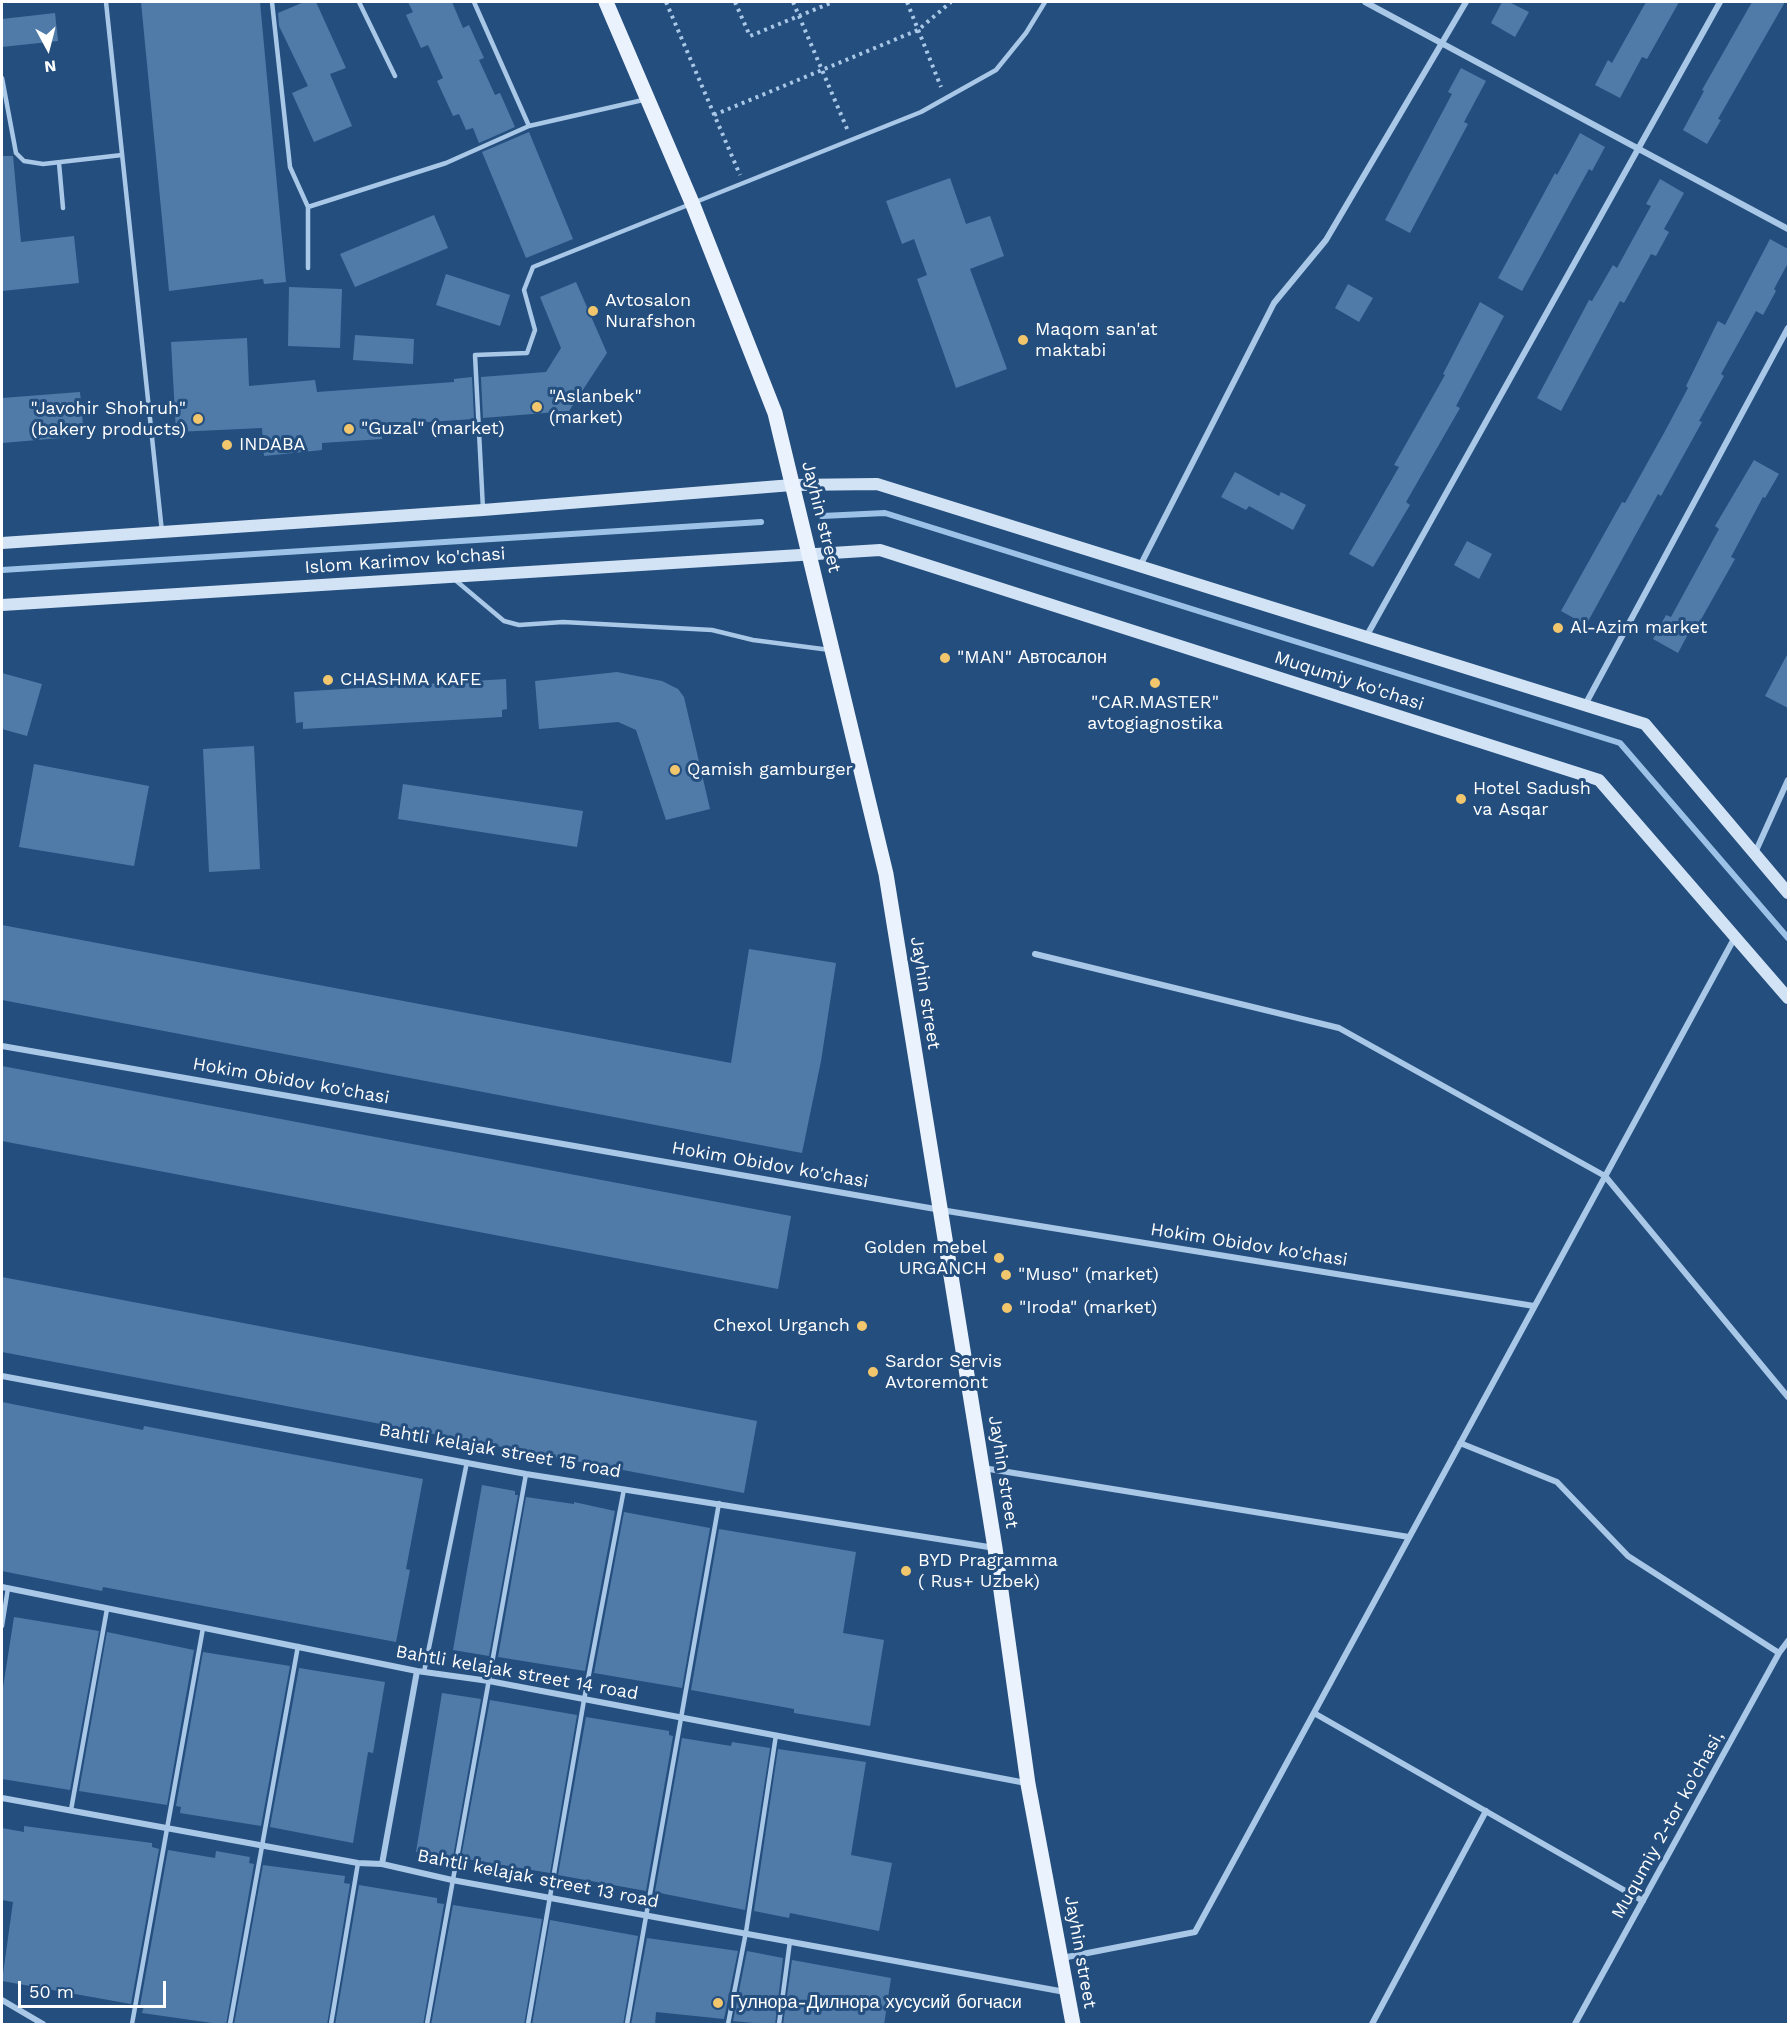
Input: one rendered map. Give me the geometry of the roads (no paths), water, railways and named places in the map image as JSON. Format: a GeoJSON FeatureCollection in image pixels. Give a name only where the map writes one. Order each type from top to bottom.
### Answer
{"type":"FeatureCollection","features":[{"type":"Feature","properties":{"kind":"main road","name":"Jayhin street"},"geometry":{"type":"LineString","coordinates":[[606,2],[693,205],[775,413],[886,874],[995,1548],[1028,1784],[1073,2025]]}},
{"type":"Feature","properties":{"kind":"main road"},"geometry":{"type":"LineString","coordinates":[[2,543],[483,510],[792,485],[877,484],[1645,724],[1788,893]]}},
{"type":"Feature","properties":{"kind":"main road","name":"Muqumiy ko'chasi"},"geometry":{"type":"LineString","coordinates":[[810,553],[880,550],[1599,780],[1788,998]]}},
{"type":"Feature","properties":{"kind":"main road","name":"Islom Karimov ko'chasi"},"geometry":{"type":"LineString","coordinates":[[2,605],[810,553]]}},
{"type":"Feature","properties":{"kind":"street"},"geometry":{"type":"LineString","coordinates":[[1365,2],[1788,229]]}},
{"type":"Feature","properties":{"kind":"street"},"geometry":{"type":"LineString","coordinates":[[1140,566],[1274,303],[1326,240],[1466,2]]}},
{"type":"Feature","properties":{"kind":"street"},"geometry":{"type":"LineString","coordinates":[[1366,636],[1720,2]]}},
{"type":"Feature","properties":{"kind":"street"},"geometry":{"type":"LineString","coordinates":[[1585,705],[1788,328]]}},
{"type":"Feature","properties":{"kind":"street"},"geometry":{"type":"LineString","coordinates":[[1755,854],[1788,780]]}},
{"type":"Feature","properties":{"kind":"street"},"geometry":{"type":"LineString","coordinates":[[1062,1958],[1195,1932],[1735,937]]}},
{"type":"Feature","properties":{"kind":"street"},"geometry":{"type":"LineString","coordinates":[[1035,954],[1340,1028],[1605,1176],[1788,1397]]}},
{"type":"Feature","properties":{"kind":"street","name":"Hokim Obidov ko'chasi"},"geometry":{"type":"LineString","coordinates":[[2,1046],[940,1210],[1534,1306]]}},
{"type":"Feature","properties":{"kind":"street","name":"Bahtli kelajak street 15 road"},"geometry":{"type":"LineString","coordinates":[[2,1376],[526,1474],[995,1548]]}},
{"type":"Feature","properties":{"kind":"street"},"geometry":{"type":"LineString","coordinates":[[1460,1443],[1557,1482],[1628,1556],[1779,1653]]}},
{"type":"Feature","properties":{"kind":"street"},"geometry":{"type":"LineString","coordinates":[[982,1467],[1409,1537]]}},
{"type":"Feature","properties":{"kind":"street","name":"Bahtli kelajak street 14 road"},"geometry":{"type":"LineString","coordinates":[[5,1588],[421,1672],[489,1681],[1028,1784]]}},
{"type":"Feature","properties":{"kind":"street","name":"Muqumiy 2-tor ko'chasi,"},"geometry":{"type":"LineString","coordinates":[[1575,2025],[1779,1653],[1788,1641]]}},
{"type":"Feature","properties":{"kind":"street"},"geometry":{"type":"LineString","coordinates":[[381,1864],[421,1672]]}},
{"type":"Feature","properties":{"kind":"street"},"geometry":{"type":"LineString","coordinates":[[1314,1713],[1643,1901]]}},
{"type":"Feature","properties":{"kind":"street","name":"Bahtli kelajak street 13 road"},"geometry":{"type":"LineString","coordinates":[[2,1798],[358,1863],[381,1864],[452,1880],[790,1940],[1068,1993]]}},
{"type":"Feature","properties":{"kind":"street"},"geometry":{"type":"LineString","coordinates":[[1372,2025],[1486,1811]]}},
{"type":"Feature","properties":{"kind":"street"},"geometry":{"type":"LineString","coordinates":[[2,2000],[43,2025]]}},
{"type":"Feature","properties":{"kind":"lane"},"geometry":{"type":"LineString","coordinates":[[106,2],[162,532]]}},
{"type":"Feature","properties":{"kind":"lane"},"geometry":{"type":"LineString","coordinates":[[272,2],[290,167],[308,207],[308,268]]}},
{"type":"Feature","properties":{"kind":"lane"},"geometry":{"type":"LineString","coordinates":[[359,2],[395,76]]}},
{"type":"Feature","properties":{"kind":"lane"},"geometry":{"type":"LineString","coordinates":[[474,2],[530,126]]}},
{"type":"Feature","properties":{"kind":"lane"},"geometry":{"type":"LineString","coordinates":[[483,510],[475,355],[527,353],[535,330],[524,290],[533,267],[921,112],[996,70],[1026,33],[1045,2]]}},
{"type":"Feature","properties":{"kind":"lane"},"geometry":{"type":"LineString","coordinates":[[2,78],[16,153],[24,161],[43,164],[122,156]]}},
{"type":"Feature","properties":{"kind":"lane"},"geometry":{"type":"LineString","coordinates":[[308,207],[446,163],[530,126],[646,99]]}},
{"type":"Feature","properties":{"kind":"lane"},"geometry":{"type":"LineString","coordinates":[[59,163],[63,208]]}},
{"type":"Feature","properties":{"kind":"lane"},"geometry":{"type":"LineString","coordinates":[[449,576],[504,621],[519,625],[563,622],[712,630],[753,640],[833,651]]}},
{"type":"Feature","properties":{"kind":"lane"},"geometry":{"type":"LineString","coordinates":[[421,1672],[467,1462]]}},
{"type":"Feature","properties":{"kind":"lane"},"geometry":{"type":"LineString","coordinates":[[427,2025],[526,1474]]}},
{"type":"Feature","properties":{"kind":"lane"},"geometry":{"type":"LineString","coordinates":[[528,2025],[584,1700],[624,1489]]}},
{"type":"Feature","properties":{"kind":"lane"},"geometry":{"type":"LineString","coordinates":[[627,2025],[719,1503]]}},
{"type":"Feature","properties":{"kind":"lane"},"geometry":{"type":"LineString","coordinates":[[2,1626],[5,1588]]}},
{"type":"Feature","properties":{"kind":"lane"},"geometry":{"type":"LineString","coordinates":[[70,1810],[106,1609]]}},
{"type":"Feature","properties":{"kind":"lane"},"geometry":{"type":"LineString","coordinates":[[132,2025],[203,1628]]}},
{"type":"Feature","properties":{"kind":"lane"},"geometry":{"type":"LineString","coordinates":[[230,2025],[298,1646]]}},
{"type":"Feature","properties":{"kind":"lane"},"geometry":{"type":"LineString","coordinates":[[728,2025],[746,1932],[776,1736]]}},
{"type":"Feature","properties":{"kind":"lane"},"geometry":{"type":"LineString","coordinates":[[331,2025],[358,1863]]}},
{"type":"Feature","properties":{"kind":"lane"},"geometry":{"type":"LineString","coordinates":[[779,2025],[790,1940]]}},
{"type":"Feature","properties":{"kind":"waterway"},"geometry":{"type":"LineString","coordinates":[[822,516],[885,513],[1620,743],[1788,938]]}},
{"type":"Feature","properties":{"kind":"waterway"},"geometry":{"type":"LineString","coordinates":[[2,570],[761,522]]}},
{"type":"Feature","properties":{"kind":"place","name":"Avtosalon Nurafshon"},"geometry":{"type":"Point","coordinates":[593,311]}},
{"type":"Feature","properties":{"kind":"place","name":"Maqom san'at maktabi"},"geometry":{"type":"Point","coordinates":[1023,340]}},
{"type":"Feature","properties":{"kind":"place","name":"\"Aslanbek\" (market)"},"geometry":{"type":"Point","coordinates":[537,407]}},
{"type":"Feature","properties":{"kind":"place","name":"\"Javohir Shohruh\" (bakery products)"},"geometry":{"type":"Point","coordinates":[198,419]}},
{"type":"Feature","properties":{"kind":"place","name":"\"Guzal\" (market)"},"geometry":{"type":"Point","coordinates":[349,429]}},
{"type":"Feature","properties":{"kind":"place","name":"INDABA"},"geometry":{"type":"Point","coordinates":[227,445]}},
{"type":"Feature","properties":{"kind":"place","name":"Al-Azim market"},"geometry":{"type":"Point","coordinates":[1558,628]}},
{"type":"Feature","properties":{"kind":"place","name":"\"MAN\" Автосалон"},"geometry":{"type":"Point","coordinates":[945,658]}},
{"type":"Feature","properties":{"kind":"place","name":"CHASHMA KAFE"},"geometry":{"type":"Point","coordinates":[328,680]}},
{"type":"Feature","properties":{"kind":"place","name":"\"CAR.MASTER\" avtogiagnostika"},"geometry":{"type":"Point","coordinates":[1155,683]}},
{"type":"Feature","properties":{"kind":"place","name":"Qamish gamburger"},"geometry":{"type":"Point","coordinates":[675,770]}},
{"type":"Feature","properties":{"kind":"place","name":"Hotel Sadush va Asqar"},"geometry":{"type":"Point","coordinates":[1461,799]}},
{"type":"Feature","properties":{"kind":"place","name":"Golden mebel URGANCH"},"geometry":{"type":"Point","coordinates":[999,1258]}},
{"type":"Feature","properties":{"kind":"place","name":"\"Muso\" (market)"},"geometry":{"type":"Point","coordinates":[1006,1275]}},
{"type":"Feature","properties":{"kind":"place","name":"\"Iroda\" (market)"},"geometry":{"type":"Point","coordinates":[1007,1308]}},
{"type":"Feature","properties":{"kind":"place","name":"Chexol Urganch"},"geometry":{"type":"Point","coordinates":[862,1326]}},
{"type":"Feature","properties":{"kind":"place","name":"Sardor Servis Avtoremont"},"geometry":{"type":"Point","coordinates":[873,1372]}},
{"type":"Feature","properties":{"kind":"place","name":"BYD Pragramma ( Rus+ Uzbek)"},"geometry":{"type":"Point","coordinates":[906,1571]}},
{"type":"Feature","properties":{"kind":"place","name":"Гулнора-Дилнора хусусий богчаси"},"geometry":{"type":"Point","coordinates":[718,2003]}}]}
